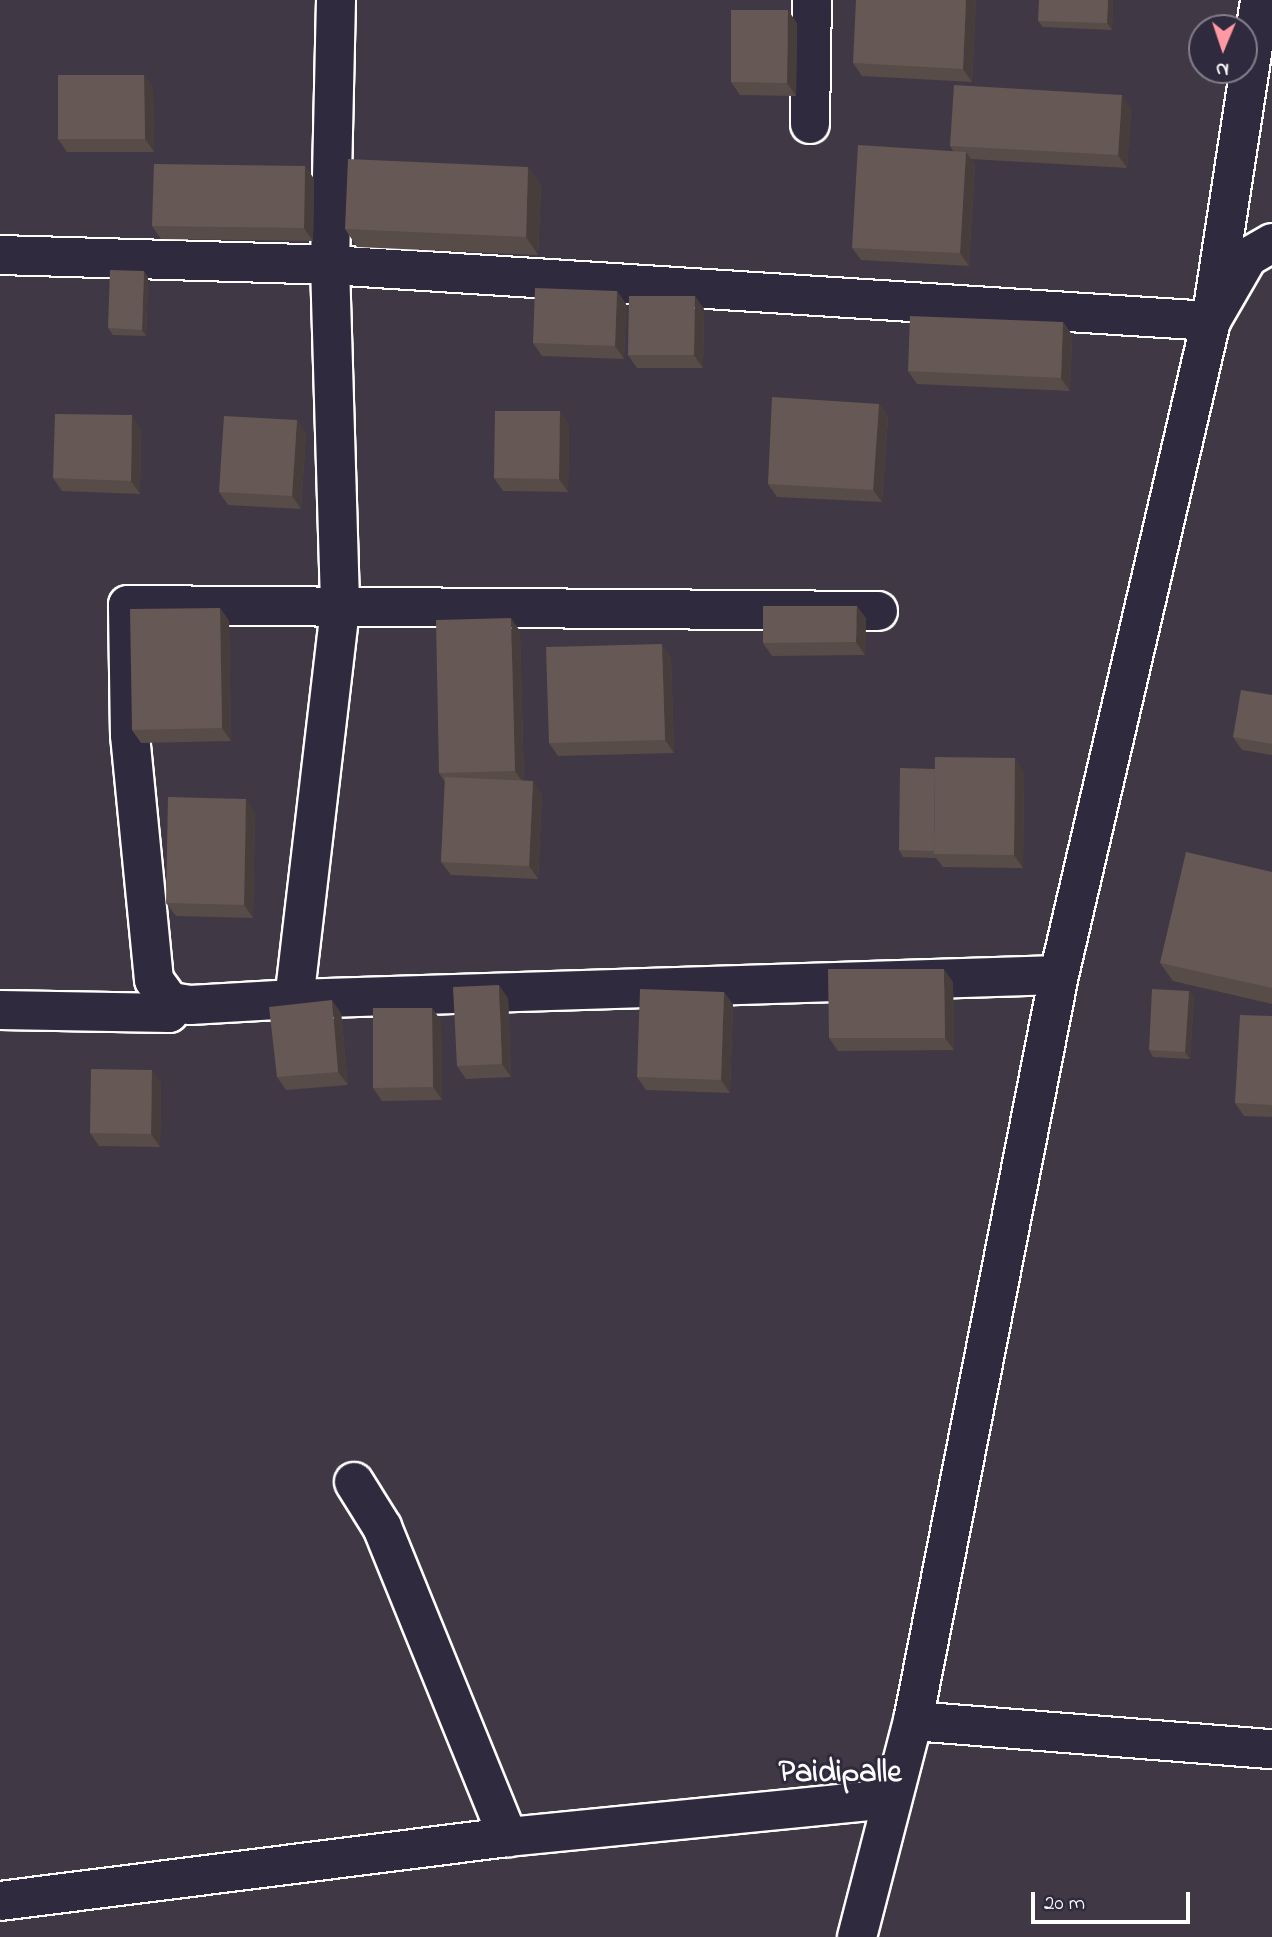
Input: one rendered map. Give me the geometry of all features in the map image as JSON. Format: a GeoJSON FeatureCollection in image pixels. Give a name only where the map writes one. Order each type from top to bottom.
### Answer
{"type":"FeatureCollection","features":[{"type":"Feature","properties":{"kind":"street"},"geometry":{"type":"LineString","coordinates":[[294,999],[340,609],[330,265],[336,0]]}},
{"type":"Feature","properties":{"kind":"street"},"geometry":{"type":"LineString","coordinates":[[810,124],[812,0]]}},
{"type":"Feature","properties":{"kind":"street"},"geometry":{"type":"LineString","coordinates":[[857,1937],[890,1799],[913,1721],[1059,975],[1211,321],[1260,0]]}},
{"type":"Feature","properties":{"kind":"street"},"geometry":{"type":"LineString","coordinates":[[1211,321],[1248,257],[1272,243]]}},
{"type":"Feature","properties":{"kind":"street"},"geometry":{"type":"LineString","coordinates":[[0,255],[330,265],[1211,321]]}},
{"type":"Feature","properties":{"kind":"street"},"geometry":{"type":"LineString","coordinates":[[0,1010],[169,1013],[170,1002],[154,980],[130,735],[128,605],[340,609],[878,611]]}},
{"type":"Feature","properties":{"kind":"street"},"geometry":{"type":"LineString","coordinates":[[170,1002],[1059,975]]}},
{"type":"Feature","properties":{"kind":"street"},"geometry":{"type":"LineString","coordinates":[[354,1482],[382,1527],[508,1837]]}},
{"type":"Feature","properties":{"kind":"street"},"geometry":{"type":"LineString","coordinates":[[913,1721],[1272,1749]]}},
{"type":"Feature","properties":{"kind":"street"},"geometry":{"type":"LineString","coordinates":[[0,1901],[508,1837],[890,1799]]}},
{"type":"Feature","properties":{"kind":"building"},"geometry":{"type":"Polygon","coordinates":[[[856,0],[966,0],[963,69],[853,63],[856,0]]]}},
{"type":"Feature","properties":{"kind":"building"},"geometry":{"type":"Polygon","coordinates":[[[1039,0],[1108,0],[1107,23],[1038,21],[1039,0]]]}},
{"type":"Feature","properties":{"kind":"building"},"geometry":{"type":"Polygon","coordinates":[[[731,10],[788,10],[787,83],[731,82],[731,10]]]}},
{"type":"Feature","properties":{"kind":"building"},"geometry":{"type":"Polygon","coordinates":[[[58,75],[144,75],[145,139],[58,139],[58,75]]]}},
{"type":"Feature","properties":{"kind":"building"},"geometry":{"type":"Polygon","coordinates":[[[954,85],[1122,95],[1118,155],[950,146],[954,85]]]}},
{"type":"Feature","properties":{"kind":"building"},"geometry":{"type":"Polygon","coordinates":[[[858,145],[966,152],[960,253],[852,248],[858,145]]]}},
{"type":"Feature","properties":{"kind":"building"},"geometry":{"type":"Polygon","coordinates":[[[348,159],[528,167],[526,237],[345,229],[348,159]]]}},
{"type":"Feature","properties":{"kind":"building"},"geometry":{"type":"Polygon","coordinates":[[[154,164],[305,166],[304,228],[152,226],[154,164]]]}},
{"type":"Feature","properties":{"kind":"building"},"geometry":{"type":"Polygon","coordinates":[[[110,270],[144,271],[142,330],[108,328],[110,270]]]}},
{"type":"Feature","properties":{"kind":"building"},"geometry":{"type":"Polygon","coordinates":[[[535,288],[617,291],[615,346],[533,343],[535,288]]]}},
{"type":"Feature","properties":{"kind":"building"},"geometry":{"type":"Polygon","coordinates":[[[629,296],[695,296],[694,355],[628,355],[629,296]]]}},
{"type":"Feature","properties":{"kind":"building"},"geometry":{"type":"Polygon","coordinates":[[[910,316],[1063,322],[1061,378],[908,371],[910,316]]]}},
{"type":"Feature","properties":{"kind":"building"},"geometry":{"type":"Polygon","coordinates":[[[772,397],[879,404],[873,490],[768,484],[772,397]]]}},
{"type":"Feature","properties":{"kind":"building"},"geometry":{"type":"Polygon","coordinates":[[[495,411],[560,411],[559,479],[494,478],[495,411]]]}},
{"type":"Feature","properties":{"kind":"building"},"geometry":{"type":"Polygon","coordinates":[[[55,414],[132,415],[131,481],[53,478],[55,414]]]}},
{"type":"Feature","properties":{"kind":"building"},"geometry":{"type":"Polygon","coordinates":[[[224,416],[297,420],[292,496],[219,492],[224,416]]]}},
{"type":"Feature","properties":{"kind":"building"},"geometry":{"type":"Polygon","coordinates":[[[763,606],[857,606],[856,642],[763,643],[763,606]]]}},
{"type":"Feature","properties":{"kind":"building"},"geometry":{"type":"Polygon","coordinates":[[[220,608],[222,728],[132,730],[130,609],[220,608]]]}},
{"type":"Feature","properties":{"kind":"building"},"geometry":{"type":"Polygon","coordinates":[[[511,618],[515,771],[439,773],[436,620],[511,618]]]}},
{"type":"Feature","properties":{"kind":"building"},"geometry":{"type":"Polygon","coordinates":[[[662,644],[665,740],[549,743],[546,647],[662,644]]]}},
{"type":"Feature","properties":{"kind":"building"},"geometry":{"type":"Polygon","coordinates":[[[1241,690],[1272,695],[1272,744],[1233,737],[1241,690]]]}},
{"type":"Feature","properties":{"kind":"building"},"geometry":{"type":"Polygon","coordinates":[[[935,757],[1015,758],[1014,855],[934,854],[935,757]]]}},
{"type":"Feature","properties":{"kind":"building"},"geometry":{"type":"Polygon","coordinates":[[[900,768],[935,769],[934,851],[899,850],[900,768]]]}},
{"type":"Feature","properties":{"kind":"building"},"geometry":{"type":"Polygon","coordinates":[[[445,777],[533,781],[529,866],[441,862],[445,777]]]}},
{"type":"Feature","properties":{"kind":"building"},"geometry":{"type":"Polygon","coordinates":[[[168,797],[246,799],[244,905],[166,903],[168,797]]]}},
{"type":"Feature","properties":{"kind":"building"},"geometry":{"type":"Polygon","coordinates":[[[1186,852],[1272,872],[1272,988],[1160,963],[1186,852]]]}},
{"type":"Feature","properties":{"kind":"building"},"geometry":{"type":"Polygon","coordinates":[[[828,969],[944,969],[945,1038],[829,1038],[828,969]]]}},
{"type":"Feature","properties":{"kind":"building"},"geometry":{"type":"Polygon","coordinates":[[[499,985],[502,1064],[457,1066],[453,987],[499,985]]]}},
{"type":"Feature","properties":{"kind":"building"},"geometry":{"type":"Polygon","coordinates":[[[640,989],[724,992],[721,1080],[637,1077],[640,989]]]}},
{"type":"Feature","properties":{"kind":"building"},"geometry":{"type":"Polygon","coordinates":[[[1152,989],[1189,991],[1185,1052],[1149,1050],[1152,989]]]}},
{"type":"Feature","properties":{"kind":"building"},"geometry":{"type":"Polygon","coordinates":[[[332,1000],[338,1072],[277,1077],[269,1007],[332,1000]]]}},
{"type":"Feature","properties":{"kind":"building"},"geometry":{"type":"Polygon","coordinates":[[[373,1008],[432,1008],[433,1087],[373,1088],[373,1008]]]}},
{"type":"Feature","properties":{"kind":"building"},"geometry":{"type":"Polygon","coordinates":[[[1240,1015],[1272,1016],[1272,1105],[1235,1103],[1240,1015]]]}},
{"type":"Feature","properties":{"kind":"building"},"geometry":{"type":"Polygon","coordinates":[[[91,1069],[152,1070],[151,1134],[90,1133],[91,1069]]]}},
{"type":"Feature","properties":{"kind":"district","name":"Paidipalle"},"geometry":{"type":"Point","coordinates":[840,1774]}}]}
